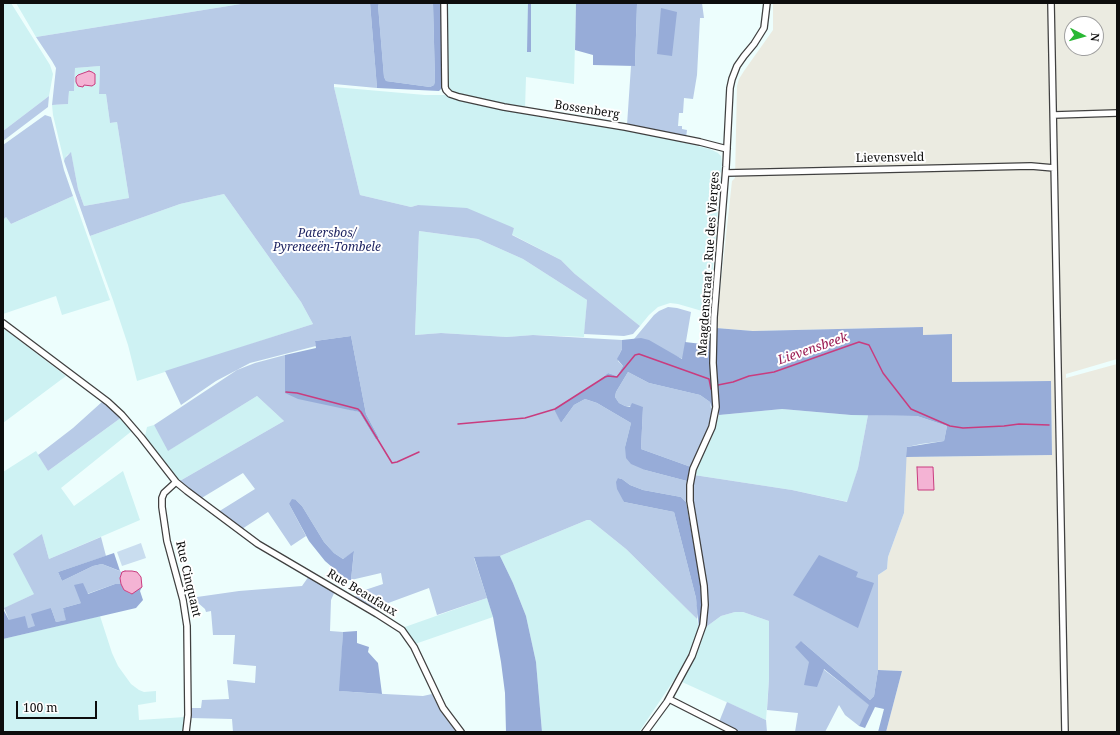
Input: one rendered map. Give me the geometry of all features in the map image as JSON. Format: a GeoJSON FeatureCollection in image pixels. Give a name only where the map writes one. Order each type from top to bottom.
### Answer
{"type":"FeatureCollection","features":[{"type":"Feature","properties":{"kind":"street","name":"Bossenberg"},"geometry":{"type":"LineString","coordinates":[[444,3],[446,90],[454,95],[476,101],[542,114],[633,128],[727,149]]}},
{"type":"Feature","properties":{"kind":"street","name":"Maagdenstraat - Rue des Vierges"},"geometry":{"type":"LineString","coordinates":[[645,732],[669,699],[692,656],[703,625],[705,605],[704,586],[690,501],[690,485],[693,469],[709,434],[715,414],[716,399],[713,350],[714,317],[726,173],[729,99],[731,81],[741,60],[754,44],[764,28],[767,3]]}},
{"type":"Feature","properties":{"kind":"street"},"geometry":{"type":"LineString","coordinates":[[1051,3],[1065,732]]}},
{"type":"Feature","properties":{"kind":"street"},"geometry":{"type":"LineString","coordinates":[[1054,115],[1117,113]]}},
{"type":"Feature","properties":{"kind":"street","name":"Lievensveld"},"geometry":{"type":"LineString","coordinates":[[726,173],[1023,166],[1054,168]]}},
{"type":"Feature","properties":{"kind":"street"},"geometry":{"type":"LineString","coordinates":[[3,323],[108,402],[122,415],[141,437],[176,482]]}},
{"type":"Feature","properties":{"kind":"street","name":"Rue Beaufaux"},"geometry":{"type":"LineString","coordinates":[[176,482],[258,544],[402,630],[414,647],[443,708],[461,732]]}},
{"type":"Feature","properties":{"kind":"street","name":"Rue Cinquant"},"geometry":{"type":"LineString","coordinates":[[176,482],[164,493],[162,498],[162,507],[167,541],[183,600],[187,626],[188,715],[186,732]]}},
{"type":"Feature","properties":{"kind":"street"},"geometry":{"type":"LineString","coordinates":[[669,699],[734,732]]}},
{"type":"Feature","properties":{"kind":"shaded area"},"geometry":{"type":"Polygon","coordinates":[[[3,3],[11,3],[50,65],[53,74],[49,96],[3,131],[3,3]]]}},
{"type":"Feature","properties":{"kind":"shaded area"},"geometry":{"type":"Polygon","coordinates":[[[16,3],[247,3],[36,37],[16,3]]]}},
{"type":"Feature","properties":{"kind":"shaded area"},"geometry":{"type":"Polygon","coordinates":[[[370,3],[381,3],[378,5],[384,77],[386,81],[430,87],[434,85],[435,81],[433,3],[442,3],[443,87],[439,91],[377,88],[370,3]]]}},
{"type":"Feature","properties":{"kind":"shaded area"},"geometry":{"type":"Polygon","coordinates":[[[446,3],[576,3],[574,84],[526,77],[525,109],[462,96],[451,92],[448,89],[447,83],[448,60],[446,3]]]}},
{"type":"Feature","properties":{"kind":"shaded area"},"geometry":{"type":"Polygon","coordinates":[[[528,3],[531,3],[531,52],[527,52],[528,3]]]}},
{"type":"Feature","properties":{"kind":"shaded area"},"geometry":{"type":"Polygon","coordinates":[[[576,3],[637,4],[635,66],[593,65],[593,55],[575,50],[576,3]]]}},
{"type":"Feature","properties":{"kind":"shaded area"},"geometry":{"type":"Polygon","coordinates":[[[773,3],[1117,3],[1117,359],[1066,374],[1066,378],[1117,364],[1117,732],[886,732],[902,671],[878,670],[878,575],[887,569],[888,557],[904,513],[906,457],[1052,455],[1051,381],[952,382],[952,334],[923,335],[923,327],[753,331],[716,328],[732,181],[735,178],[737,86],[744,71],[773,30],[773,3]]]}},
{"type":"Feature","properties":{"kind":"shaded area"},"geometry":{"type":"Polygon","coordinates":[[[661,8],[677,12],[672,56],[657,54],[661,8]]]}},
{"type":"Feature","properties":{"kind":"shaded area"},"geometry":{"type":"Polygon","coordinates":[[[100,66],[99,94],[106,94],[110,123],[117,122],[129,198],[84,206],[78,189],[71,153],[67,155],[64,161],[52,105],[68,104],[69,91],[74,91],[75,68],[100,66]]]}},
{"type":"Feature","properties":{"kind":"shaded area"},"geometry":{"type":"Polygon","coordinates":[[[89,71],[95,74],[95,84],[92,86],[78,86],[76,77],[89,71]]]}},
{"type":"Feature","properties":{"kind":"shaded area"},"geometry":{"type":"Polygon","coordinates":[[[334,87],[425,95],[445,95],[460,100],[560,121],[609,126],[710,149],[718,153],[721,156],[722,164],[709,313],[670,303],[658,307],[640,326],[575,274],[561,260],[511,234],[514,228],[418,205],[411,207],[360,195],[334,87]]]}},
{"type":"Feature","properties":{"kind":"shaded area"},"geometry":{"type":"Polygon","coordinates":[[[224,194],[301,302],[313,324],[137,381],[128,345],[90,236],[180,204],[224,194]]]}},
{"type":"Feature","properties":{"kind":"shaded area"},"geometry":{"type":"Polygon","coordinates":[[[73,196],[110,300],[62,315],[56,296],[3,314],[3,220],[6,217],[11,224],[73,196]]]}},
{"type":"Feature","properties":{"kind":"shaded area"},"geometry":{"type":"Polygon","coordinates":[[[419,231],[478,239],[523,259],[587,300],[584,337],[533,335],[507,337],[441,333],[415,335],[419,231]]]}},
{"type":"Feature","properties":{"kind":"shaded area"},"geometry":{"type":"Polygon","coordinates":[[[923,327],[923,335],[952,334],[952,382],[1051,381],[1052,455],[906,457],[907,447],[944,441],[947,426],[917,416],[851,415],[782,409],[719,415],[715,380],[716,328],[753,331],[923,327]]]}},
{"type":"Feature","properties":{"kind":"shaded area"},"geometry":{"type":"Polygon","coordinates":[[[3,328],[66,376],[3,423],[3,328]]]}},
{"type":"Feature","properties":{"kind":"shaded area"},"geometry":{"type":"Polygon","coordinates":[[[351,336],[366,414],[379,438],[376,440],[359,412],[298,399],[285,393],[285,355],[316,348],[315,341],[351,336]]]}},
{"type":"Feature","properties":{"kind":"shaded area"},"geometry":{"type":"Polygon","coordinates":[[[641,338],[649,340],[682,359],[685,342],[702,344],[702,340],[710,341],[713,409],[710,402],[700,395],[649,383],[628,372],[616,392],[615,397],[619,403],[625,406],[630,407],[632,403],[643,407],[641,449],[691,467],[687,481],[645,470],[631,464],[626,458],[625,447],[631,423],[597,403],[585,399],[574,405],[561,423],[554,409],[597,382],[608,373],[617,376],[623,366],[617,359],[622,349],[622,340],[641,338]]]}},
{"type":"Feature","properties":{"kind":"shaded area"},"geometry":{"type":"Polygon","coordinates":[[[257,396],[284,421],[178,482],[145,440],[147,427],[154,425],[169,450],[257,396]]]}},
{"type":"Feature","properties":{"kind":"shaded area"},"geometry":{"type":"Polygon","coordinates":[[[782,409],[868,415],[858,468],[848,502],[792,490],[694,475],[697,466],[710,442],[719,415],[782,409]]]}},
{"type":"Feature","properties":{"kind":"shaded area"},"geometry":{"type":"Polygon","coordinates":[[[122,417],[133,430],[61,488],[74,506],[123,471],[140,520],[49,559],[42,534],[34,594],[3,609],[3,472],[36,451],[48,471],[122,417]]]}},
{"type":"Feature","properties":{"kind":"shaded area"},"geometry":{"type":"Polygon","coordinates":[[[917,467],[933,467],[934,490],[918,490],[917,467]]]}},
{"type":"Feature","properties":{"kind":"shaded area"},"geometry":{"type":"Polygon","coordinates":[[[618,478],[643,490],[681,497],[686,502],[702,591],[703,614],[699,629],[696,598],[674,512],[624,502],[617,489],[616,482],[618,478]]]}},
{"type":"Feature","properties":{"kind":"shaded area"},"geometry":{"type":"Polygon","coordinates":[[[292,499],[296,500],[302,506],[324,542],[334,553],[343,559],[354,551],[351,580],[347,580],[325,561],[309,541],[289,504],[292,499]]]}},
{"type":"Feature","properties":{"kind":"shaded area"},"geometry":{"type":"Polygon","coordinates":[[[590,520],[626,549],[697,619],[699,629],[680,671],[639,732],[542,732],[536,662],[526,616],[500,556],[590,520]]]}},
{"type":"Feature","properties":{"kind":"shaded area"},"geometry":{"type":"Polygon","coordinates":[[[141,543],[146,558],[122,566],[117,552],[141,543]]]}},
{"type":"Feature","properties":{"kind":"shaded area"},"geometry":{"type":"Polygon","coordinates":[[[114,553],[120,571],[102,564],[93,566],[62,581],[58,572],[114,553]]]}},
{"type":"Feature","properties":{"kind":"shaded area"},"geometry":{"type":"Polygon","coordinates":[[[819,555],[858,572],[856,577],[874,583],[858,628],[793,595],[819,555]]]}},
{"type":"Feature","properties":{"kind":"shaded area"},"geometry":{"type":"Polygon","coordinates":[[[500,556],[526,616],[536,662],[542,732],[506,732],[505,693],[493,617],[474,557],[500,556]]]}},
{"type":"Feature","properties":{"kind":"shaded area"},"geometry":{"type":"Polygon","coordinates":[[[122,572],[137,572],[141,577],[142,587],[132,594],[124,590],[121,584],[120,578],[122,572]]]}},
{"type":"Feature","properties":{"kind":"shaded area"},"geometry":{"type":"Polygon","coordinates":[[[83,583],[88,594],[115,584],[121,584],[124,590],[131,594],[142,587],[140,591],[143,600],[136,608],[3,639],[3,609],[9,620],[25,616],[28,628],[35,626],[31,614],[51,608],[56,622],[66,620],[63,608],[81,603],[74,585],[83,583]]]}},
{"type":"Feature","properties":{"kind":"shaded area"},"geometry":{"type":"Polygon","coordinates":[[[487,598],[493,617],[415,644],[402,628],[487,598]]]}},
{"type":"Feature","properties":{"kind":"shaded area"},"geometry":{"type":"Polygon","coordinates":[[[735,612],[743,612],[769,621],[769,679],[766,720],[682,682],[700,645],[706,627],[721,616],[735,612]]]}},
{"type":"Feature","properties":{"kind":"shaded area"},"geometry":{"type":"Polygon","coordinates":[[[100,616],[112,653],[118,666],[131,684],[144,692],[156,691],[156,702],[138,705],[139,720],[185,717],[183,732],[3,732],[3,639],[100,616]]]}},
{"type":"Feature","properties":{"kind":"shaded area"},"geometry":{"type":"Polygon","coordinates":[[[357,631],[357,643],[369,647],[368,652],[378,663],[382,694],[339,691],[343,632],[357,631]]]}},
{"type":"Feature","properties":{"kind":"shaded area"},"geometry":{"type":"Polygon","coordinates":[[[801,641],[870,700],[874,696],[878,670],[902,671],[886,732],[878,732],[884,709],[875,707],[865,728],[859,726],[869,705],[824,669],[817,687],[804,685],[809,662],[795,647],[801,641]]]}},
{"type":"Feature","properties":{"kind":"green space","name":"Patersbos/ Pyreneeën-Tombele"},"geometry":{"type":"Polygon","coordinates":[[[247,3],[370,3],[377,88],[334,84],[360,195],[411,207],[418,205],[467,208],[514,228],[512,235],[561,260],[575,274],[640,326],[633,334],[624,336],[584,334],[587,300],[523,259],[478,239],[419,231],[415,335],[441,333],[507,337],[533,335],[622,340],[622,349],[618,361],[623,366],[617,376],[608,373],[597,382],[555,409],[561,423],[574,405],[585,399],[597,403],[631,423],[625,447],[645,470],[687,481],[686,502],[681,497],[643,490],[618,478],[624,502],[674,512],[696,598],[698,613],[697,619],[626,549],[590,520],[500,556],[474,558],[487,598],[437,615],[429,588],[372,609],[354,597],[365,590],[383,584],[381,573],[351,580],[354,552],[343,559],[334,553],[324,542],[302,506],[296,500],[289,504],[306,536],[291,546],[268,512],[242,529],[218,512],[255,489],[243,473],[200,499],[178,482],[284,421],[257,396],[168,451],[154,425],[237,370],[255,363],[285,355],[286,393],[359,412],[376,440],[379,438],[366,414],[351,336],[315,341],[316,346],[250,363],[216,381],[181,405],[165,371],[313,324],[301,302],[224,194],[180,204],[90,236],[64,161],[71,152],[78,189],[84,206],[129,198],[117,122],[110,123],[106,94],[99,94],[100,66],[75,68],[74,91],[69,91],[68,104],[52,105],[56,68],[36,37],[247,3]]]}},
{"type":"Feature","properties":{"kind":"green space"},"geometry":{"type":"Polygon","coordinates":[[[381,3],[433,3],[434,85],[430,87],[386,81],[384,77],[378,5],[381,3]]]}},
{"type":"Feature","properties":{"kind":"green space"},"geometry":{"type":"Polygon","coordinates":[[[634,3],[702,3],[704,18],[700,18],[697,75],[693,99],[684,98],[683,113],[679,113],[678,126],[682,126],[682,129],[687,130],[686,138],[627,125],[631,66],[635,66],[637,5],[634,3]]]}},
{"type":"Feature","properties":{"kind":"green space"},"geometry":{"type":"Polygon","coordinates":[[[49,96],[48,107],[3,141],[3,131],[49,96]]]}},
{"type":"Feature","properties":{"kind":"green space"},"geometry":{"type":"Polygon","coordinates":[[[45,115],[51,117],[64,170],[73,196],[11,224],[6,217],[3,220],[3,145],[45,115]]]}},
{"type":"Feature","properties":{"kind":"green space"},"geometry":{"type":"Polygon","coordinates":[[[668,307],[691,312],[683,359],[634,339],[654,315],[668,307]]]}},
{"type":"Feature","properties":{"kind":"green space"},"geometry":{"type":"Polygon","coordinates":[[[628,372],[649,383],[700,395],[710,402],[711,408],[713,409],[708,433],[691,467],[641,449],[643,407],[625,406],[619,403],[615,397],[616,392],[628,372]]]}},
{"type":"Feature","properties":{"kind":"green space"},"geometry":{"type":"Polygon","coordinates":[[[103,401],[122,417],[48,471],[38,455],[73,428],[103,401]]]}},
{"type":"Feature","properties":{"kind":"green space"},"geometry":{"type":"Polygon","coordinates":[[[868,415],[917,416],[947,426],[944,441],[907,447],[904,513],[888,557],[887,569],[878,575],[878,670],[874,696],[870,700],[801,641],[823,669],[870,705],[859,726],[845,715],[839,705],[825,732],[795,732],[798,713],[767,710],[769,679],[769,621],[743,612],[735,612],[721,616],[706,627],[707,594],[693,505],[692,493],[694,475],[792,490],[847,502],[858,468],[868,415]]]}},
{"type":"Feature","properties":{"kind":"green space"},"geometry":{"type":"Polygon","coordinates":[[[42,534],[49,559],[101,537],[106,556],[58,572],[62,581],[93,566],[102,564],[122,572],[120,578],[121,584],[115,584],[87,594],[81,603],[63,608],[67,620],[56,622],[51,608],[35,627],[28,628],[9,620],[4,608],[34,594],[13,554],[42,534]]]}},
{"type":"Feature","properties":{"kind":"green space"},"geometry":{"type":"Polygon","coordinates":[[[309,576],[335,591],[331,600],[330,631],[343,632],[340,691],[423,696],[432,694],[440,710],[456,732],[233,732],[232,719],[191,718],[190,708],[201,708],[202,700],[229,699],[227,680],[255,683],[256,666],[233,664],[235,635],[213,635],[211,611],[206,612],[205,609],[197,602],[191,603],[190,598],[239,591],[302,586],[309,576]]]}},
{"type":"Feature","properties":{"kind":"green space"},"geometry":{"type":"Polygon","coordinates":[[[727,702],[766,720],[767,732],[740,732],[719,722],[727,702]]]}},
{"type":"Feature","properties":{"kind":"waterway","name":"Lievensbeek"},"geometry":{"type":"LineString","coordinates":[[717,388],[718,385],[733,382],[749,376],[774,372],[859,342],[869,345],[883,373],[911,409],[950,426],[963,428],[1019,424],[1049,425]]}},
{"type":"Feature","properties":{"kind":"waterway","name":"Lievensbeek"},"geometry":{"type":"LineString","coordinates":[[458,424],[525,418],[555,409],[605,377],[617,377],[635,355],[639,354],[709,379],[711,389],[713,390]]}},
{"type":"Feature","properties":{"kind":"waterway","name":"Lievensbeek"},"geometry":{"type":"LineString","coordinates":[[286,392],[297,393],[358,409],[392,463],[419,452]]}}]}
